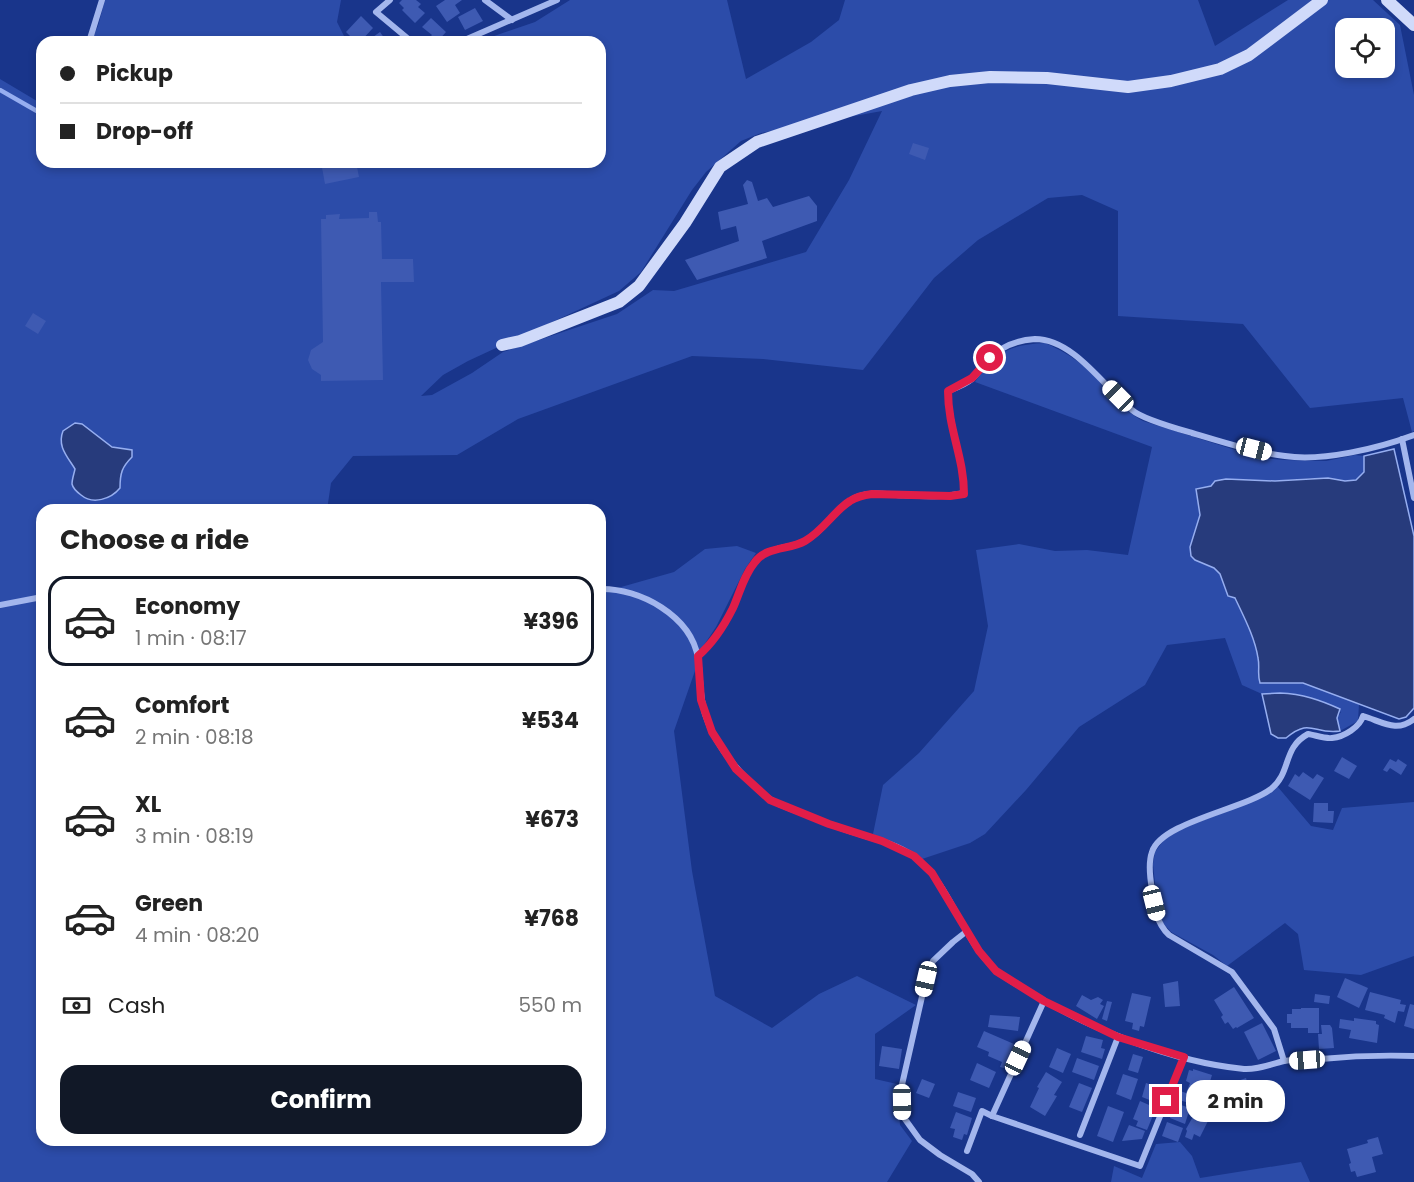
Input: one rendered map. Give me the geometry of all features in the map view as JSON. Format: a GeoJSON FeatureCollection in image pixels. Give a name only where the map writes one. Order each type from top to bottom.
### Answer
{"type":"FeatureCollection","features":[{"type":"Feature","properties":{"kind":"street"},"geometry":{"type":"LineString","coordinates":[[91,36],[102,0]]}},
{"type":"Feature","properties":{"kind":"street"},"geometry":{"type":"LineString","coordinates":[[390,0],[376,12],[405,36]]}},
{"type":"Feature","properties":{"kind":"street"},"geometry":{"type":"LineString","coordinates":[[484,0],[512,20]]}},
{"type":"Feature","properties":{"kind":"street"},"geometry":{"type":"LineString","coordinates":[[474,36],[557,0]]}},
{"type":"Feature","properties":{"kind":"street"},"geometry":{"type":"LineString","coordinates":[[502,345],[520,342],[619,302],[639,286],[685,223],[720,167],[757,142],[911,90],[950,81],[990,77],[1047,78],[1128,87],[1171,81],[1220,69],[1249,55],[1322,0]]}},
{"type":"Feature","properties":{"kind":"street"},"geometry":{"type":"LineString","coordinates":[[1386,0],[1414,25]]}},
{"type":"Feature","properties":{"kind":"street"},"geometry":{"type":"LineString","coordinates":[[698,656],[710,646],[720,631],[755,561],[761,555],[804,542],[825,526],[849,501],[872,494],[950,496],[964,494],[964,476],[950,427],[948,391],[972,378],[990,358],[1012,343],[1033,339],[1057,344],[1087,365],[1134,412],[1226,443],[1286,457],[1330,457],[1414,435]]}},
{"type":"Feature","properties":{"kind":"street"},"geometry":{"type":"LineString","coordinates":[[1402,439],[1414,498]]}},
{"type":"Feature","properties":{"kind":"street"},"geometry":{"type":"LineString","coordinates":[[606,590],[630,593],[656,603],[683,624],[698,656],[699,684],[706,716],[712,732],[736,769],[770,800],[829,824],[882,841],[914,856],[932,873],[979,951],[996,971],[1044,1001],[1118,1037],[1184,1057],[1246,1070],[1263,1068],[1284,1061],[1365,1055],[1414,1056]]}},
{"type":"Feature","properties":{"kind":"street"},"geometry":{"type":"LineString","coordinates":[[0,605],[36,598]]}},
{"type":"Feature","properties":{"kind":"street"},"geometry":{"type":"LineString","coordinates":[[1284,1061],[1274,1029],[1232,972],[1162,928],[1154,903],[1150,876],[1152,852],[1164,837],[1174,830],[1270,790],[1278,782],[1291,748],[1298,739],[1308,734],[1332,738],[1344,735],[1362,722],[1363,716],[1399,727],[1406,726],[1414,719]]}},
{"type":"Feature","properties":{"kind":"street"},"geometry":{"type":"LineString","coordinates":[[967,931],[933,961],[926,979],[901,1089],[902,1115],[920,1140],[972,1174],[979,1182]]}},
{"type":"Feature","properties":{"kind":"street"},"geometry":{"type":"LineString","coordinates":[[992,1116],[1044,1001]]}},
{"type":"Feature","properties":{"kind":"street"},"geometry":{"type":"LineString","coordinates":[[1080,1135],[1118,1037]]}},
{"type":"Feature","properties":{"kind":"street"},"geometry":{"type":"LineString","coordinates":[[967,1151],[982,1111],[1140,1166],[1184,1057]]}},
{"type":"Feature","properties":{"kind":"shaded area"},"geometry":{"type":"Polygon","coordinates":[[[105,0],[341,0],[337,22],[344,36],[93,36],[105,0]]]}},
{"type":"Feature","properties":{"kind":"shaded area"},"geometry":{"type":"Polygon","coordinates":[[[570,0],[727,0],[746,79],[811,42],[839,20],[845,0],[1198,0],[1215,46],[1288,0],[1373,0],[1392,18],[1335,18],[1335,78],[1395,78],[1395,20],[1400,25],[1414,95],[1414,431],[1412,432],[1403,398],[1310,408],[1243,324],[1118,316],[1118,211],[1082,195],[1048,198],[978,240],[934,278],[863,370],[763,359],[692,356],[518,419],[457,455],[353,456],[331,483],[328,504],[36,504],[36,1146],[606,1146],[606,591],[674,572],[705,549],[737,546],[756,553],[704,645],[674,731],[692,871],[715,996],[772,1028],[819,994],[857,976],[916,1005],[875,1034],[875,1079],[897,1084],[900,1125],[912,1141],[887,1182],[0,1182],[0,79],[36,100],[36,168],[606,168],[606,36],[494,36],[535,22],[570,0]],[[882,111],[761,133],[741,141],[706,172],[692,190],[641,272],[619,291],[468,361],[443,375],[421,396],[432,395],[472,373],[503,352],[617,314],[653,290],[674,291],[806,252],[849,180],[882,111]]]}},
{"type":"Feature","properties":{"kind":"shaded area"},"geometry":{"type":"Polygon","coordinates":[[[1045,343],[1080,363],[1119,403],[1143,421],[1261,458],[1326,461],[1355,455],[1364,456],[1364,472],[1356,480],[1345,482],[1328,478],[1310,478],[1196,489],[1200,515],[1190,547],[1200,563],[1214,568],[1220,574],[1228,596],[1235,598],[1254,642],[1259,661],[1260,683],[1303,683],[1359,704],[1358,721],[1340,731],[1337,718],[1341,712],[1280,693],[1262,694],[1242,685],[1225,638],[1167,645],[1145,685],[1079,727],[985,834],[970,843],[922,859],[873,834],[883,785],[919,753],[974,691],[988,626],[976,550],[1019,544],[1055,551],[1087,550],[1128,555],[1152,447],[975,382],[1004,352],[1012,348],[1045,343]]]}},
{"type":"Feature","properties":{"kind":"shaded area"},"geometry":{"type":"Polygon","coordinates":[[[75,423],[82,424],[112,447],[132,450],[132,457],[122,471],[120,488],[107,498],[91,500],[86,498],[77,492],[72,484],[75,469],[64,451],[61,436],[63,431],[75,423]]]}},
{"type":"Feature","properties":{"kind":"shaded area"},"geometry":{"type":"Polygon","coordinates":[[[1394,449],[1414,536],[1414,708],[1406,717],[1399,719],[1303,683],[1260,683],[1259,661],[1254,643],[1235,598],[1228,596],[1220,574],[1214,568],[1191,556],[1190,547],[1200,515],[1196,489],[1211,486],[1215,481],[1226,479],[1356,480],[1364,472],[1364,456],[1394,449]]]}},
{"type":"Feature","properties":{"kind":"shaded area"},"geometry":{"type":"Polygon","coordinates":[[[1280,693],[1311,698],[1340,709],[1337,718],[1340,731],[1331,732],[1307,728],[1294,732],[1286,738],[1278,738],[1271,734],[1262,694],[1280,693]]]}},
{"type":"Feature","properties":{"kind":"shaded area"},"geometry":{"type":"Polygon","coordinates":[[[1277,786],[1311,826],[1333,830],[1342,808],[1414,802],[1414,956],[1361,975],[1304,970],[1298,934],[1285,923],[1227,966],[1213,955],[1171,932],[1163,923],[1157,902],[1153,864],[1155,852],[1164,840],[1179,830],[1250,802],[1277,786]]]}},
{"type":"Feature","properties":{"kind":"shaded area"},"geometry":{"type":"Polygon","coordinates":[[[1180,1142],[1192,1156],[1200,1178],[1301,1162],[1310,1182],[1111,1182],[1114,1166],[1142,1178],[1156,1144],[1180,1142]]]}},
{"type":"Feature","properties":{"kind":"building"},"geometry":{"type":"Polygon","coordinates":[[[402,0],[416,0],[421,4],[418,7],[425,13],[415,23],[402,10],[404,8],[399,3],[402,0]]]}},
{"type":"Feature","properties":{"kind":"building"},"geometry":{"type":"Polygon","coordinates":[[[445,0],[462,0],[455,5],[460,13],[447,22],[436,6],[445,0]]]}},
{"type":"Feature","properties":{"kind":"building"},"geometry":{"type":"Polygon","coordinates":[[[475,8],[483,21],[465,30],[458,17],[475,8]]]}},
{"type":"Feature","properties":{"kind":"building"},"geometry":{"type":"Polygon","coordinates":[[[361,16],[373,28],[366,36],[350,36],[346,32],[361,16]]]}},
{"type":"Feature","properties":{"kind":"building"},"geometry":{"type":"Polygon","coordinates":[[[431,18],[446,32],[442,36],[431,36],[422,27],[431,18]]]}},
{"type":"Feature","properties":{"kind":"building"},"geometry":{"type":"Polygon","coordinates":[[[913,143],[929,148],[925,160],[909,154],[913,143]]]}},
{"type":"Feature","properties":{"kind":"building"},"geometry":{"type":"Polygon","coordinates":[[[322,168],[357,168],[359,177],[325,184],[322,168]]]}},
{"type":"Feature","properties":{"kind":"building"},"geometry":{"type":"Polygon","coordinates":[[[747,180],[752,182],[758,201],[767,198],[773,207],[809,196],[817,206],[817,221],[762,241],[767,258],[697,280],[685,260],[739,241],[736,226],[721,230],[718,212],[748,204],[743,185],[747,180]]]}},
{"type":"Feature","properties":{"kind":"building"},"geometry":{"type":"Polygon","coordinates":[[[369,212],[377,212],[378,222],[381,222],[382,259],[413,259],[414,282],[381,282],[383,380],[321,381],[321,375],[312,369],[308,360],[311,350],[323,342],[321,219],[326,219],[326,215],[340,214],[339,219],[369,218],[369,212]]]}},
{"type":"Feature","properties":{"kind":"building"},"geometry":{"type":"Polygon","coordinates":[[[33,313],[46,321],[38,334],[25,326],[33,313]]]}},
{"type":"Feature","properties":{"kind":"building"},"geometry":{"type":"Polygon","coordinates":[[[1342,757],[1357,766],[1349,779],[1334,771],[1342,757]]]}},
{"type":"Feature","properties":{"kind":"building"},"geometry":{"type":"Polygon","coordinates":[[[1390,759],[1396,762],[1398,759],[1407,765],[1401,775],[1390,768],[1387,772],[1383,770],[1390,759]]]}},
{"type":"Feature","properties":{"kind":"building"},"geometry":{"type":"Polygon","coordinates":[[[1303,772],[1313,779],[1317,774],[1324,778],[1310,800],[1288,786],[1295,774],[1299,777],[1303,772]]]}},
{"type":"Feature","properties":{"kind":"building"},"geometry":{"type":"Polygon","coordinates":[[[1314,803],[1328,803],[1328,811],[1334,811],[1333,823],[1313,822],[1314,803]]]}},
{"type":"Feature","properties":{"kind":"building"},"geometry":{"type":"Polygon","coordinates":[[[1345,978],[1368,988],[1359,1008],[1337,997],[1345,978]]]}},
{"type":"Feature","properties":{"kind":"building"},"geometry":{"type":"Polygon","coordinates":[[[1178,981],[1180,1006],[1165,1007],[1163,984],[1178,981]]]}},
{"type":"Feature","properties":{"kind":"building"},"geometry":{"type":"Polygon","coordinates":[[[1234,987],[1254,1018],[1233,1029],[1228,1022],[1225,1024],[1221,1017],[1223,1015],[1214,1000],[1234,987]]]}},
{"type":"Feature","properties":{"kind":"building"},"geometry":{"type":"Polygon","coordinates":[[[1370,992],[1401,1000],[1400,1004],[1406,1005],[1404,1012],[1398,1011],[1395,1023],[1384,1018],[1385,1015],[1365,1010],[1370,992]]]}},
{"type":"Feature","properties":{"kind":"building"},"geometry":{"type":"Polygon","coordinates":[[[1132,993],[1151,997],[1144,1027],[1140,1026],[1139,1031],[1132,1029],[1133,1023],[1125,1021],[1132,993]]]}},
{"type":"Feature","properties":{"kind":"building"},"geometry":{"type":"Polygon","coordinates":[[[1315,994],[1330,996],[1329,1004],[1314,1002],[1315,994]]]}},
{"type":"Feature","properties":{"kind":"building"},"geometry":{"type":"Polygon","coordinates":[[[1082,995],[1091,1000],[1098,997],[1103,1000],[1100,1004],[1104,1006],[1097,1019],[1076,1006],[1082,995]]]}},
{"type":"Feature","properties":{"kind":"building"},"geometry":{"type":"Polygon","coordinates":[[[1107,1001],[1112,1002],[1107,1021],[1102,1019],[1107,1001]]]}},
{"type":"Feature","properties":{"kind":"building"},"geometry":{"type":"Polygon","coordinates":[[[1410,1004],[1414,1005],[1414,1029],[1404,1026],[1410,1004]]]}},
{"type":"Feature","properties":{"kind":"building"},"geometry":{"type":"Polygon","coordinates":[[[1319,1008],[1319,1033],[1308,1033],[1308,1028],[1291,1028],[1291,1023],[1287,1023],[1287,1014],[1292,1014],[1292,1009],[1319,1008]]]}},
{"type":"Feature","properties":{"kind":"building"},"geometry":{"type":"Polygon","coordinates":[[[990,1015],[1020,1017],[1018,1031],[988,1027],[990,1015]]]}},
{"type":"Feature","properties":{"kind":"building"},"geometry":{"type":"Polygon","coordinates":[[[1354,1018],[1376,1021],[1379,1025],[1377,1043],[1349,1038],[1351,1030],[1339,1028],[1340,1019],[1354,1021],[1354,1018]]]}},
{"type":"Feature","properties":{"kind":"building"},"geometry":{"type":"Polygon","coordinates":[[[1262,1023],[1276,1051],[1258,1060],[1244,1032],[1262,1023]]]}},
{"type":"Feature","properties":{"kind":"building"},"geometry":{"type":"Polygon","coordinates":[[[1321,1025],[1330,1025],[1332,1028],[1334,1048],[1319,1049],[1318,1034],[1322,1034],[1321,1025]]]}},
{"type":"Feature","properties":{"kind":"building"},"geometry":{"type":"Polygon","coordinates":[[[984,1031],[1014,1044],[1004,1068],[1000,1067],[1002,1062],[988,1056],[989,1052],[977,1047],[984,1031]]]}},
{"type":"Feature","properties":{"kind":"building"},"geometry":{"type":"Polygon","coordinates":[[[1086,1036],[1103,1040],[1101,1048],[1105,1049],[1102,1059],[1081,1052],[1086,1036]]]}},
{"type":"Feature","properties":{"kind":"building"},"geometry":{"type":"Polygon","coordinates":[[[882,1046],[902,1049],[899,1069],[879,1066],[882,1046]]]}},
{"type":"Feature","properties":{"kind":"building"},"geometry":{"type":"Polygon","coordinates":[[[1057,1048],[1071,1054],[1063,1073],[1049,1067],[1057,1048]]]}},
{"type":"Feature","properties":{"kind":"building"},"geometry":{"type":"Polygon","coordinates":[[[1133,1054],[1143,1057],[1138,1073],[1128,1070],[1133,1054]]]}},
{"type":"Feature","properties":{"kind":"building"},"geometry":{"type":"Polygon","coordinates":[[[1077,1058],[1099,1066],[1094,1080],[1072,1072],[1077,1058]]]}},
{"type":"Feature","properties":{"kind":"building"},"geometry":{"type":"Polygon","coordinates":[[[977,1063],[996,1072],[989,1088],[970,1080],[977,1063]]]}},
{"type":"Feature","properties":{"kind":"building"},"geometry":{"type":"Polygon","coordinates":[[[1193,1069],[1212,1075],[1203,1104],[1187,1099],[1186,1102],[1175,1099],[1177,1090],[1186,1093],[1190,1083],[1186,1081],[1189,1070],[1193,1071],[1193,1069]]]}},
{"type":"Feature","properties":{"kind":"building"},"geometry":{"type":"Polygon","coordinates":[[[1046,1072],[1062,1082],[1045,1116],[1030,1107],[1039,1088],[1037,1087],[1046,1072]]]}},
{"type":"Feature","properties":{"kind":"building"},"geometry":{"type":"Polygon","coordinates":[[[1123,1074],[1138,1079],[1131,1100],[1116,1094],[1123,1074]]]}},
{"type":"Feature","properties":{"kind":"building"},"geometry":{"type":"Polygon","coordinates":[[[1246,1078],[1252,1089],[1250,1094],[1252,1103],[1246,1105],[1238,1098],[1235,1082],[1246,1078]]]}},
{"type":"Feature","properties":{"kind":"building"},"geometry":{"type":"Polygon","coordinates":[[[922,1079],[935,1084],[929,1098],[916,1093],[922,1079]]]}},
{"type":"Feature","properties":{"kind":"building"},"geometry":{"type":"Polygon","coordinates":[[[1079,1083],[1092,1088],[1082,1112],[1069,1107],[1079,1083]]]}},
{"type":"Feature","properties":{"kind":"building"},"geometry":{"type":"Polygon","coordinates":[[[1146,1083],[1162,1089],[1157,1103],[1142,1097],[1146,1083]]]}},
{"type":"Feature","properties":{"kind":"building"},"geometry":{"type":"Polygon","coordinates":[[[1219,1084],[1231,1085],[1230,1108],[1213,1107],[1215,1087],[1219,1087],[1219,1084]]]}},
{"type":"Feature","properties":{"kind":"building"},"geometry":{"type":"Polygon","coordinates":[[[958,1092],[976,1098],[971,1112],[953,1106],[958,1092]]]}},
{"type":"Feature","properties":{"kind":"building"},"geometry":{"type":"Polygon","coordinates":[[[1140,1101],[1156,1108],[1147,1130],[1136,1126],[1138,1121],[1133,1119],[1140,1101]]]}},
{"type":"Feature","properties":{"kind":"building"},"geometry":{"type":"Polygon","coordinates":[[[1175,1103],[1190,1108],[1185,1124],[1170,1118],[1175,1103]]]}},
{"type":"Feature","properties":{"kind":"building"},"geometry":{"type":"Polygon","coordinates":[[[1108,1106],[1124,1112],[1113,1142],[1097,1136],[1108,1106]]]}},
{"type":"Feature","properties":{"kind":"building"},"geometry":{"type":"Polygon","coordinates":[[[956,1112],[972,1118],[967,1135],[964,1134],[962,1140],[953,1137],[955,1129],[950,1128],[956,1112]]]}},
{"type":"Feature","properties":{"kind":"building"},"geometry":{"type":"Polygon","coordinates":[[[1195,1113],[1209,1119],[1200,1137],[1194,1134],[1192,1140],[1185,1137],[1186,1129],[1195,1113]]]}},
{"type":"Feature","properties":{"kind":"building"},"geometry":{"type":"Polygon","coordinates":[[[1167,1122],[1183,1128],[1178,1142],[1162,1136],[1167,1122]]]}},
{"type":"Feature","properties":{"kind":"building"},"geometry":{"type":"Polygon","coordinates":[[[1129,1125],[1145,1131],[1142,1139],[1122,1141],[1129,1125]]]}},
{"type":"Feature","properties":{"kind":"building"},"geometry":{"type":"Polygon","coordinates":[[[1378,1137],[1383,1154],[1372,1157],[1376,1172],[1357,1177],[1355,1171],[1351,1172],[1347,1149],[1368,1143],[1367,1140],[1378,1137]]]}},
{"type":"Feature","properties":{"kind":"waterway"},"geometry":{"type":"LineString","coordinates":[[0,90],[36,111]]}},
{"type":"Feature","properties":{"kind":"route"},"geometry":{"type":"LineString","coordinates":[[990,358],[972,378],[948,391],[950,427],[964,476],[964,494],[860,496],[849,501],[825,526],[804,542],[761,555],[746,575],[732,610],[720,631],[710,646],[698,656],[701,700],[712,732],[736,769],[770,800],[829,824],[882,841],[914,856],[932,873],[979,951],[996,971],[1044,1001],[1118,1037],[1184,1057],[1166,1101]]}}]}
